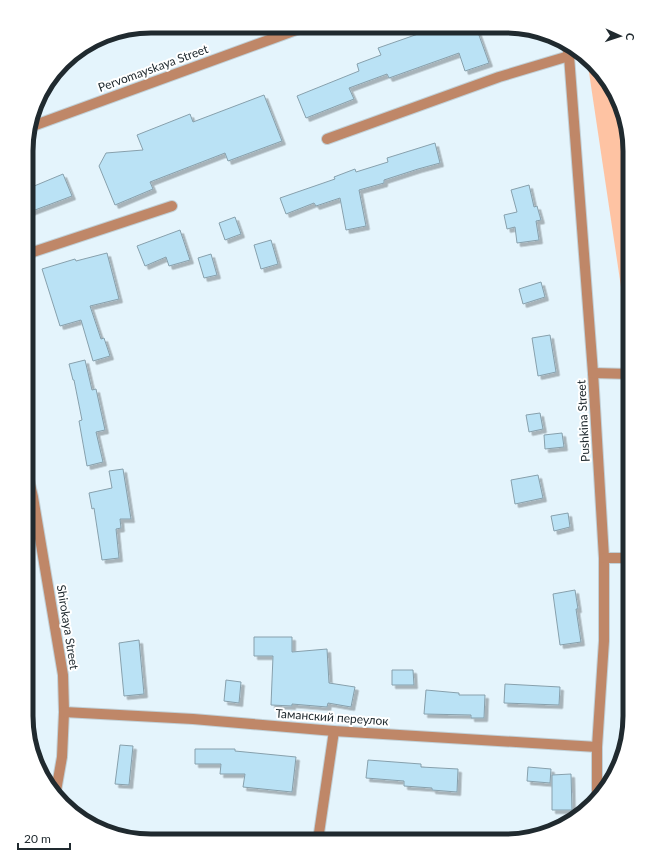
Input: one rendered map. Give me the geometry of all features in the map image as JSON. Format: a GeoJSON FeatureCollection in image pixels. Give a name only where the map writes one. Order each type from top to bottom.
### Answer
{"type":"FeatureCollection","features":[{"type":"Feature","properties":{"kind":"street","name":"Pervomayskaya Street"},"geometry":{"type":"LineString","coordinates":[[36,125],[288,33]]}},
{"type":"Feature","properties":{"kind":"street","name":"Pushkina Street"},"geometry":{"type":"LineString","coordinates":[[567,51],[593,373],[604,558],[604,641],[597,747],[597,790]]}},
{"type":"Feature","properties":{"kind":"street"},"geometry":{"type":"LineString","coordinates":[[327,139],[499,77],[568,56]]}},
{"type":"Feature","properties":{"kind":"street"},"geometry":{"type":"LineString","coordinates":[[33,252],[172,206]]}},
{"type":"Feature","properties":{"kind":"street"},"geometry":{"type":"LineString","coordinates":[[593,373],[623,374]]}},
{"type":"Feature","properties":{"kind":"street","name":"Shirokaya Street"},"geometry":{"type":"LineString","coordinates":[[33,497],[63,675],[64,712],[62,757],[57,787]]}},
{"type":"Feature","properties":{"kind":"street"},"geometry":{"type":"LineString","coordinates":[[604,558],[623,558]]}},
{"type":"Feature","properties":{"kind":"street","name":"Таманский переулок"},"geometry":{"type":"LineString","coordinates":[[64,712],[193,719],[334,731],[597,747]]}},
{"type":"Feature","properties":{"kind":"street"},"geometry":{"type":"LineString","coordinates":[[319,834],[334,731]]}},
{"type":"Feature","properties":{"kind":"shaded area"},"geometry":{"type":"Polygon","coordinates":[[[588,67],[603,85],[611,99],[619,120],[622,136],[623,300],[588,67]]]}},
{"type":"Feature","properties":{"kind":"building"},"geometry":{"type":"Polygon","coordinates":[[[421,33],[478,33],[489,63],[465,71],[459,53],[389,78],[387,74],[349,88],[354,99],[306,118],[297,96],[359,71],[357,64],[381,55],[378,48],[421,33]]]}},
{"type":"Feature","properties":{"kind":"building"},"geometry":{"type":"Polygon","coordinates":[[[264,95],[282,141],[228,161],[225,153],[150,182],[153,189],[115,205],[99,166],[106,153],[143,150],[137,135],[190,114],[193,122],[264,95]]]}},
{"type":"Feature","properties":{"kind":"building"},"geometry":{"type":"Polygon","coordinates":[[[435,143],[440,163],[384,180],[384,183],[359,190],[366,226],[346,230],[340,198],[316,206],[314,203],[286,214],[280,198],[335,179],[334,177],[355,169],[356,172],[388,162],[387,158],[435,143]]]}},
{"type":"Feature","properties":{"kind":"building"},"geometry":{"type":"Polygon","coordinates":[[[63,174],[72,196],[33,211],[33,186],[63,174]]]}},
{"type":"Feature","properties":{"kind":"building"},"geometry":{"type":"Polygon","coordinates":[[[529,185],[534,207],[537,206],[541,220],[536,221],[539,240],[517,243],[515,227],[507,229],[504,215],[517,212],[511,190],[529,185]]]}},
{"type":"Feature","properties":{"kind":"building"},"geometry":{"type":"Polygon","coordinates":[[[235,217],[241,234],[225,240],[219,223],[235,217]]]}},
{"type":"Feature","properties":{"kind":"building"},"geometry":{"type":"Polygon","coordinates":[[[180,230],[190,260],[169,266],[166,257],[145,266],[137,246],[180,230]]]}},
{"type":"Feature","properties":{"kind":"building"},"geometry":{"type":"Polygon","coordinates":[[[271,240],[278,264],[261,269],[254,245],[271,240]]]}},
{"type":"Feature","properties":{"kind":"building"},"geometry":{"type":"Polygon","coordinates":[[[107,253],[119,299],[90,306],[101,339],[104,338],[110,356],[93,361],[81,320],[60,326],[42,269],[75,259],[76,261],[107,253]]]}},
{"type":"Feature","properties":{"kind":"building"},"geometry":{"type":"Polygon","coordinates":[[[211,254],[217,275],[204,278],[198,258],[211,254]]]}},
{"type":"Feature","properties":{"kind":"building"},"geometry":{"type":"Polygon","coordinates":[[[541,282],[545,297],[523,304],[519,289],[541,282]]]}},
{"type":"Feature","properties":{"kind":"building"},"geometry":{"type":"Polygon","coordinates":[[[550,335],[556,372],[538,376],[532,338],[550,335]]]}},
{"type":"Feature","properties":{"kind":"building"},"geometry":{"type":"Polygon","coordinates":[[[85,360],[92,390],[96,389],[105,430],[96,432],[103,462],[87,466],[79,421],[82,420],[74,380],[69,364],[85,360]]]}},
{"type":"Feature","properties":{"kind":"building"},"geometry":{"type":"Polygon","coordinates":[[[540,413],[543,429],[529,432],[526,415],[540,413]]]}},
{"type":"Feature","properties":{"kind":"building"},"geometry":{"type":"Polygon","coordinates":[[[562,433],[564,447],[545,449],[544,435],[562,433]]]}},
{"type":"Feature","properties":{"kind":"building"},"geometry":{"type":"Polygon","coordinates":[[[123,469],[131,519],[120,519],[121,528],[116,529],[119,558],[102,560],[94,508],[92,509],[89,493],[112,488],[109,471],[123,469]]]}},
{"type":"Feature","properties":{"kind":"building"},"geometry":{"type":"Polygon","coordinates":[[[538,475],[543,498],[515,504],[511,480],[538,475]]]}},
{"type":"Feature","properties":{"kind":"building"},"geometry":{"type":"Polygon","coordinates":[[[568,513],[570,527],[554,531],[551,516],[568,513]]]}},
{"type":"Feature","properties":{"kind":"building"},"geometry":{"type":"Polygon","coordinates":[[[575,590],[581,642],[560,645],[553,594],[575,590]]]}},
{"type":"Feature","properties":{"kind":"building"},"geometry":{"type":"Polygon","coordinates":[[[254,637],[292,637],[292,652],[327,649],[329,683],[355,687],[351,707],[328,703],[327,707],[292,704],[292,706],[271,705],[273,656],[254,656],[254,637]]]}},
{"type":"Feature","properties":{"kind":"building"},"geometry":{"type":"Polygon","coordinates":[[[139,640],[144,694],[124,696],[119,643],[139,640]]]}},
{"type":"Feature","properties":{"kind":"building"},"geometry":{"type":"Polygon","coordinates":[[[392,670],[413,670],[414,685],[392,685],[392,670]]]}},
{"type":"Feature","properties":{"kind":"building"},"geometry":{"type":"Polygon","coordinates":[[[226,680],[241,682],[239,703],[224,701],[226,680]]]}},
{"type":"Feature","properties":{"kind":"building"},"geometry":{"type":"Polygon","coordinates":[[[505,684],[560,687],[559,705],[504,703],[505,684]]]}},
{"type":"Feature","properties":{"kind":"building"},"geometry":{"type":"Polygon","coordinates":[[[426,690],[459,693],[459,695],[485,695],[484,718],[471,718],[471,715],[424,714],[426,690]]]}},
{"type":"Feature","properties":{"kind":"building"},"geometry":{"type":"Polygon","coordinates":[[[120,745],[133,746],[129,785],[115,784],[120,745]]]}},
{"type":"Feature","properties":{"kind":"building"},"geometry":{"type":"Polygon","coordinates":[[[195,749],[235,749],[235,751],[296,757],[292,792],[243,787],[245,774],[220,774],[221,764],[195,764],[195,749]]]}},
{"type":"Feature","properties":{"kind":"building"},"geometry":{"type":"Polygon","coordinates":[[[368,760],[421,764],[421,767],[458,769],[457,792],[404,786],[404,781],[366,778],[368,760]]]}},
{"type":"Feature","properties":{"kind":"building"},"geometry":{"type":"Polygon","coordinates":[[[528,767],[551,769],[550,783],[527,781],[528,767]]]}},
{"type":"Feature","properties":{"kind":"building"},"geometry":{"type":"Polygon","coordinates":[[[571,774],[572,810],[552,810],[552,775],[571,774]]]}}]}
